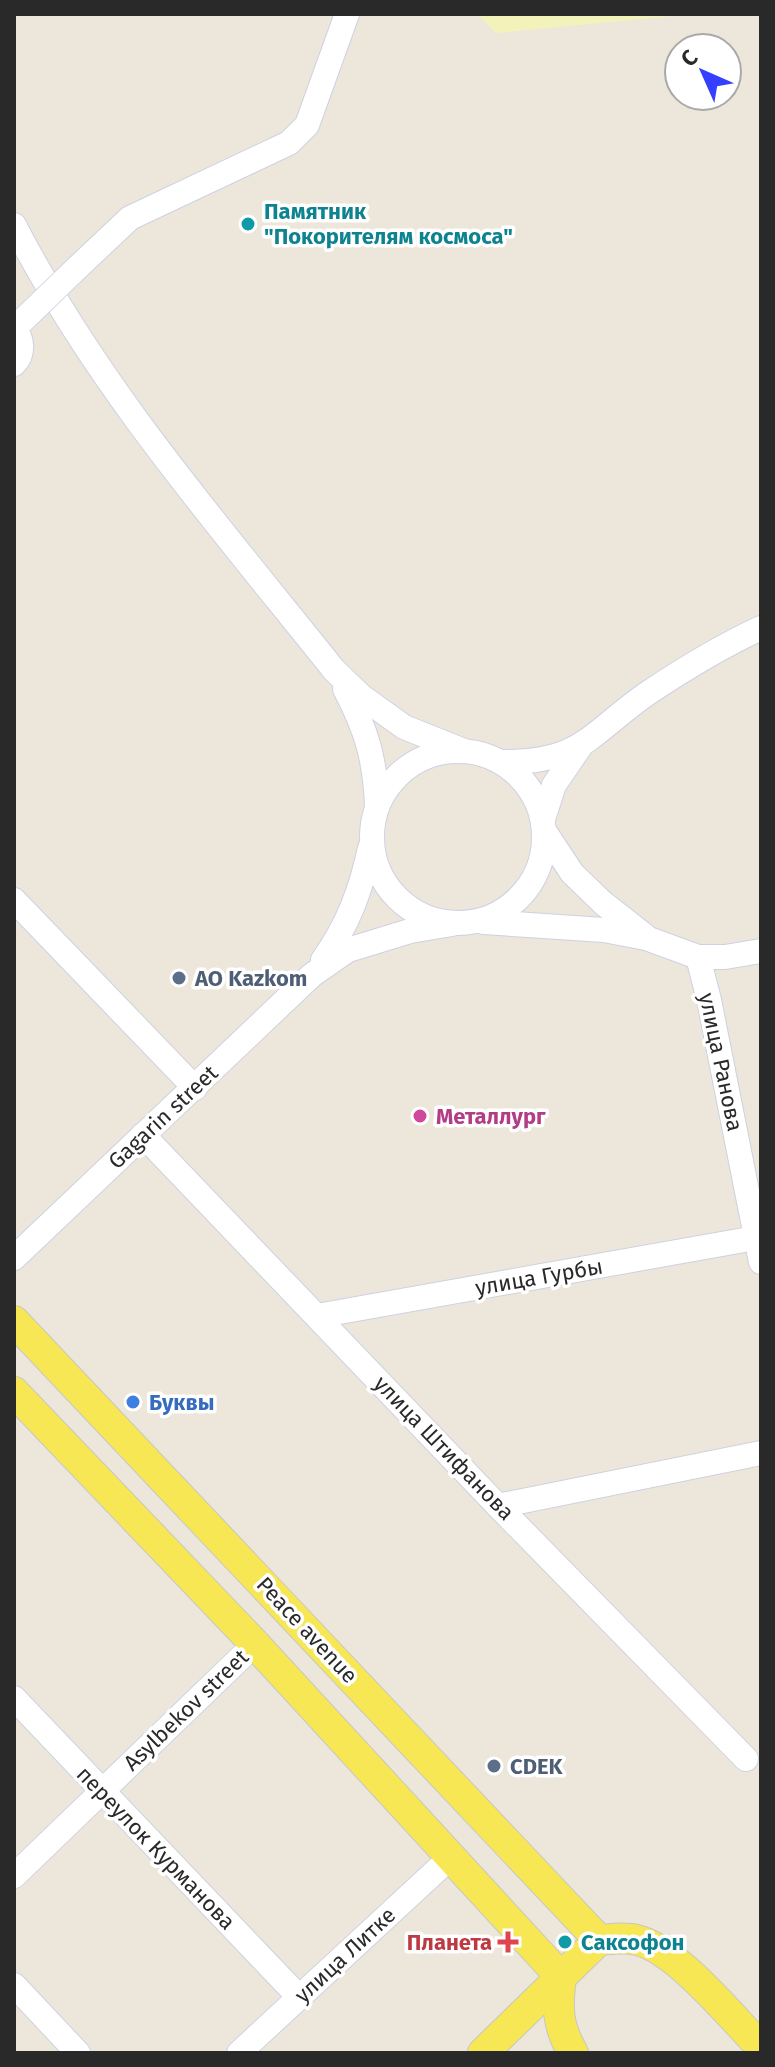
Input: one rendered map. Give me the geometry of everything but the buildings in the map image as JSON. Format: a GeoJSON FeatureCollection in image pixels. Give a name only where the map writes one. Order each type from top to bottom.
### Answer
{"type":"FeatureCollection","features":[{"type":"Feature","properties":{"kind":"main road","name":"Peace avenue"},"geometry":{"type":"LineString","coordinates":[[14,1321],[599,1940]]}},
{"type":"Feature","properties":{"kind":"main road"},"geometry":{"type":"LineString","coordinates":[[14,1392],[255,1644],[561,1977],[557,2010],[564,2038],[573,2053]]}},
{"type":"Feature","properties":{"kind":"main road"},"geometry":{"type":"LineString","coordinates":[[483,2053],[599,1940],[630,1939],[659,1949],[683,1968],[761,2047]]}},
{"type":"Feature","properties":{"kind":"street"},"geometry":{"type":"LineString","coordinates":[[14,364],[20,359],[22,343],[17,325],[130,218],[289,143],[307,125],[347,14]]}},
{"type":"Feature","properties":{"kind":"street"},"geometry":{"type":"LineString","coordinates":[[14,226],[39,273],[113,389],[334,670],[361,696],[404,727],[464,751]]}},
{"type":"Feature","properties":{"kind":"street"},"geometry":{"type":"LineString","coordinates":[[479,921],[508,909],[530,887],[543,858],[544,825],[554,785],[580,747],[647,694],[731,641],[761,628]]}},
{"type":"Feature","properties":{"kind":"street"},"geometry":{"type":"LineString","coordinates":[[312,975],[337,941],[352,911],[362,883],[377,808],[372,751],[365,729],[334,670]]}},
{"type":"Feature","properties":{"kind":"street"},"geometry":{"type":"LineString","coordinates":[[501,762],[545,760],[580,747]]}},
{"type":"Feature","properties":{"kind":"street"},"geometry":{"type":"LineString","coordinates":[[377,808],[391,784],[411,765],[446,752],[483,754],[501,762],[518,774],[531,789],[544,825],[572,873],[646,938]]}},
{"type":"Feature","properties":{"kind":"street"},"geometry":{"type":"LineString","coordinates":[[372,840],[379,873],[401,903],[417,914],[452,924]]}},
{"type":"Feature","properties":{"kind":"street"},"geometry":{"type":"LineString","coordinates":[[14,900],[195,1088]]}},
{"type":"Feature","properties":{"kind":"street"},"geometry":{"type":"LineString","coordinates":[[312,975],[348,950],[410,931],[479,921],[575,927],[646,938],[698,957],[725,957],[761,951]]}},
{"type":"Feature","properties":{"kind":"street","name":"улица Ранова"},"geometry":{"type":"LineString","coordinates":[[698,957],[759,1246]]}},
{"type":"Feature","properties":{"kind":"street","name":"Gagarin street"},"geometry":{"type":"LineString","coordinates":[[14,1258],[312,975]]}},
{"type":"Feature","properties":{"kind":"street","name":"улица Штифанова"},"geometry":{"type":"LineString","coordinates":[[143,1135],[498,1506],[746,1759]]}},
{"type":"Feature","properties":{"kind":"street","name":"улица Гурбы"},"geometry":{"type":"LineString","coordinates":[[317,1316],[759,1246]]}},
{"type":"Feature","properties":{"kind":"street"},"geometry":{"type":"LineString","coordinates":[[498,1506],[761,1453]]}},
{"type":"Feature","properties":{"kind":"street","name":"Asylbekov street"},"geometry":{"type":"LineString","coordinates":[[14,1876],[255,1644]]}},
{"type":"Feature","properties":{"kind":"street","name":"переулок Курманова"},"geometry":{"type":"LineString","coordinates":[[14,1698],[299,1997]]}},
{"type":"Feature","properties":{"kind":"street","name":"улица Литке"},"geometry":{"type":"LineString","coordinates":[[239,2053],[451,1857]]}},
{"type":"Feature","properties":{"kind":"street"},"geometry":{"type":"LineString","coordinates":[[14,1985],[78,2053]]}},
{"type":"Feature","properties":{"kind":"sand"},"geometry":{"type":"Polygon","coordinates":[[[477,14],[694,14],[496,33],[477,14]]]}},
{"type":"Feature","properties":{"kind":"place","name":"Памятник \"Покорителям космоса\""},"geometry":{"type":"Point","coordinates":[248,224]}},
{"type":"Feature","properties":{"kind":"place","name":"AO Kazkom"},"geometry":{"type":"Point","coordinates":[179,978]}},
{"type":"Feature","properties":{"kind":"place","name":"Металлург"},"geometry":{"type":"Point","coordinates":[420,1116]}},
{"type":"Feature","properties":{"kind":"place","name":"Буквы"},"geometry":{"type":"Point","coordinates":[133,1402]}},
{"type":"Feature","properties":{"kind":"place","name":"CDEK"},"geometry":{"type":"Point","coordinates":[494,1766]}},
{"type":"Feature","properties":{"kind":"place","name":"Планета"},"geometry":{"type":"Point","coordinates":[508,1942]}},
{"type":"Feature","properties":{"kind":"place","name":"Саксофон"},"geometry":{"type":"Point","coordinates":[565,1942]}}]}
